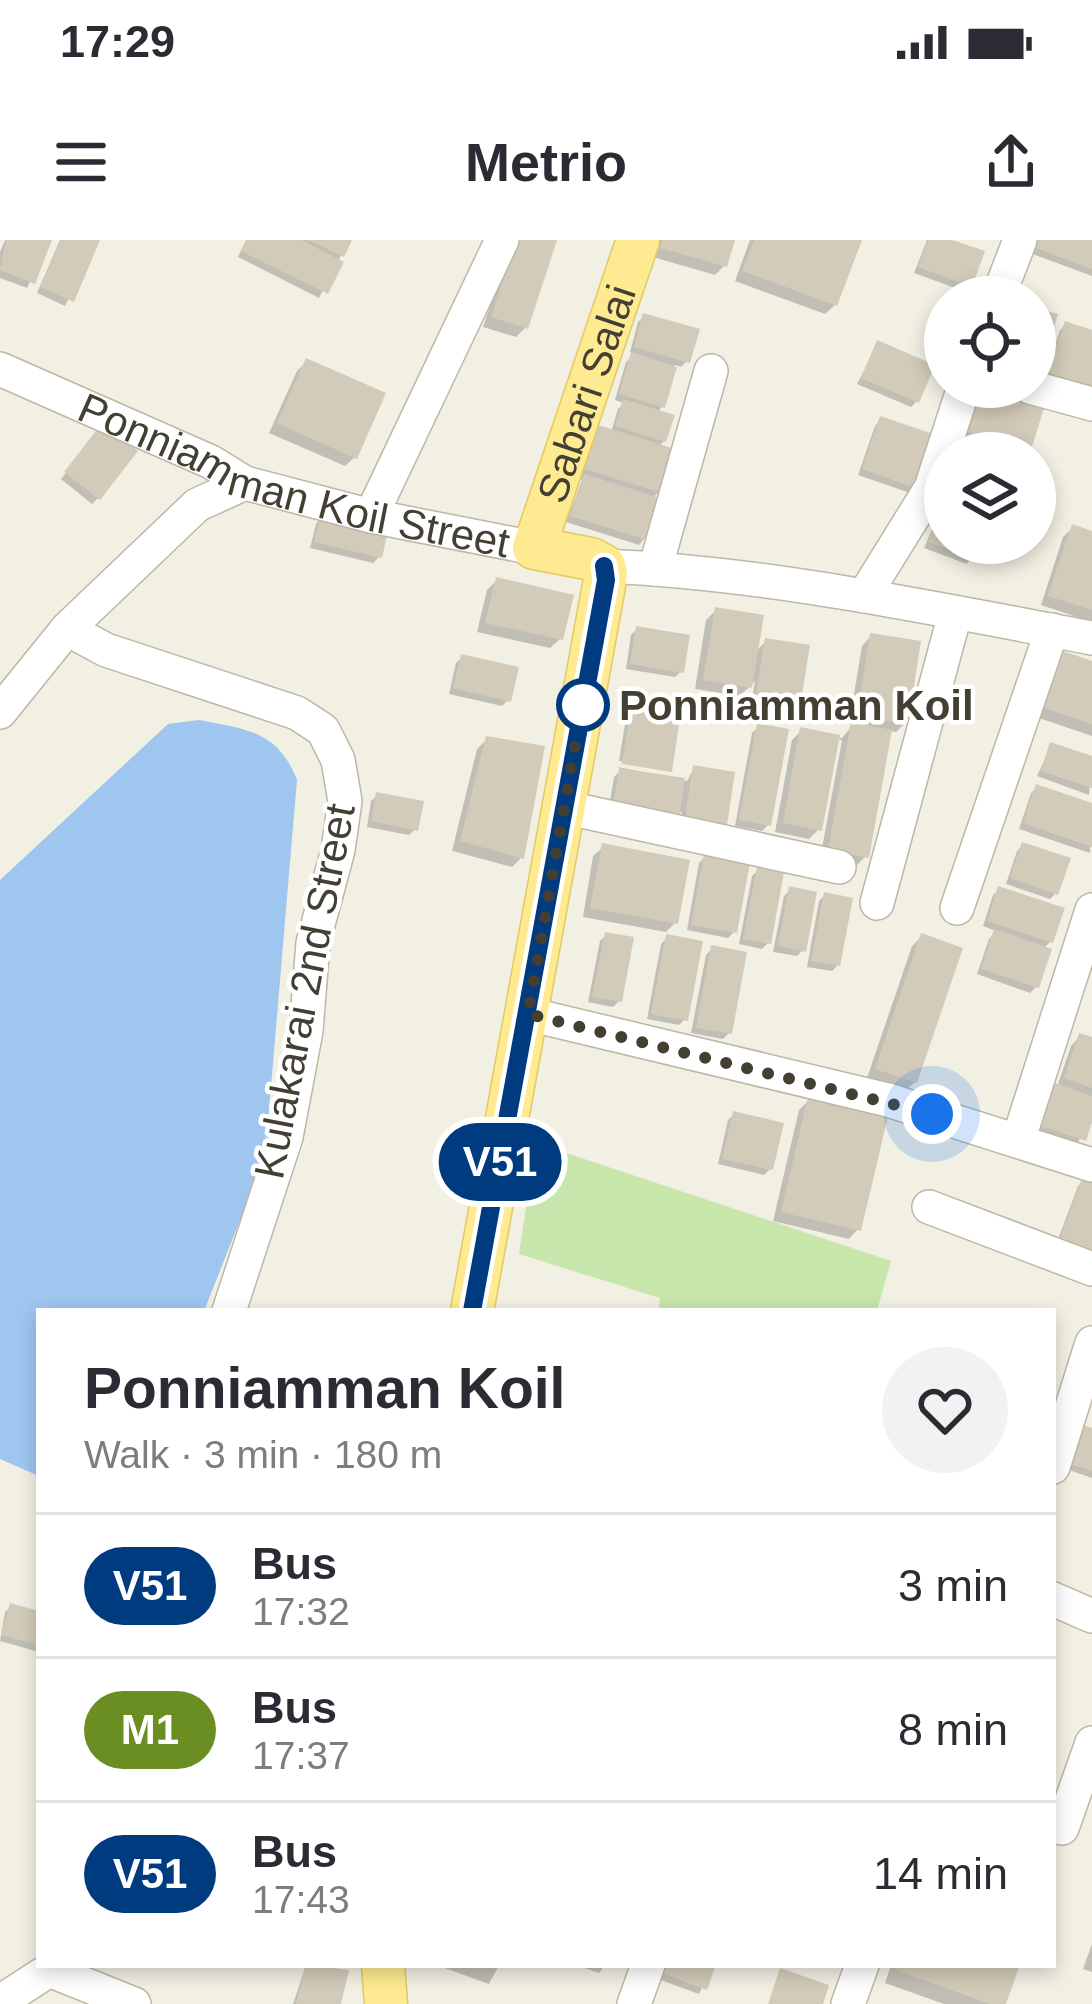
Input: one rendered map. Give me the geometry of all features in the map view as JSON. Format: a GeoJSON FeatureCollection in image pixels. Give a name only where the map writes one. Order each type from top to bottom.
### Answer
{"type":"FeatureCollection","features":[{"type":"Feature","properties":{"kind":"main road","name":"Sabari Salai"},"geometry":{"type":"LineString","coordinates":[[533,548],[638,240]]}},
{"type":"Feature","properties":{"kind":"main road","name":"Ponniamman Koil Street"},"geometry":{"type":"LineString","coordinates":[[533,548],[604,566]]}},
{"type":"Feature","properties":{"kind":"main road"},"geometry":{"type":"LineString","coordinates":[[473,1308],[606,580],[604,566]]}},
{"type":"Feature","properties":{"kind":"main road"},"geometry":{"type":"LineString","coordinates":[[383,1968],[386,2004]]}},
{"type":"Feature","properties":{"kind":"street"},"geometry":{"type":"LineString","coordinates":[[371,516],[502,240]]}},
{"type":"Feature","properties":{"kind":"street"},"geometry":{"type":"LineString","coordinates":[[1006,276],[1020,240]]}},
{"type":"Feature","properties":{"kind":"street","name":"Ponniamman Koil Street"},"geometry":{"type":"LineString","coordinates":[[0,369],[212,462],[245,483],[371,516],[533,548]]}},
{"type":"Feature","properties":{"kind":"street"},"geometry":{"type":"LineString","coordinates":[[655,568],[711,371]]}},
{"type":"Feature","properties":{"kind":"street"},"geometry":{"type":"LineString","coordinates":[[1056,394],[1092,404]]}},
{"type":"Feature","properties":{"kind":"street"},"geometry":{"type":"LineString","coordinates":[[864,596],[932,488],[957,408]]}},
{"type":"Feature","properties":{"kind":"street"},"geometry":{"type":"LineString","coordinates":[[0,712],[67,629],[197,505],[245,483]]}},
{"type":"Feature","properties":{"kind":"street","name":"Ponniamman Koil Street"},"geometry":{"type":"LineString","coordinates":[[604,566],[655,568],[864,596],[1092,638]]}},
{"type":"Feature","properties":{"kind":"street"},"geometry":{"type":"LineString","coordinates":[[877,903],[955,614]]}},
{"type":"Feature","properties":{"kind":"street","name":"Kulakarai 2nd Street"},"geometry":{"type":"LineString","coordinates":[[67,629],[106,650],[297,713],[323,730],[338,760],[346,801],[313,943],[306,1031],[286,1137],[230,1308]]}},
{"type":"Feature","properties":{"kind":"street"},"geometry":{"type":"LineString","coordinates":[[957,908],[1052,631]]}},
{"type":"Feature","properties":{"kind":"street"},"geometry":{"type":"LineString","coordinates":[[563,807],[839,867]]}},
{"type":"Feature","properties":{"kind":"street"},"geometry":{"type":"LineString","coordinates":[[1018,1142],[1092,910]]}},
{"type":"Feature","properties":{"kind":"street"},"geometry":{"type":"LineString","coordinates":[[528,1014],[889,1100],[1092,1165]]}},
{"type":"Feature","properties":{"kind":"street"},"geometry":{"type":"LineString","coordinates":[[928,1207],[1092,1269]]}},
{"type":"Feature","properties":{"kind":"street"},"geometry":{"type":"LineString","coordinates":[[1059,1420],[1092,1343]]}},
{"type":"Feature","properties":{"kind":"street"},"geometry":{"type":"LineString","coordinates":[[1056,1600],[1092,1616]]}},
{"type":"Feature","properties":{"kind":"street"},"geometry":{"type":"LineString","coordinates":[[1061,1828],[1092,1743]]}},
{"type":"Feature","properties":{"kind":"street"},"geometry":{"type":"LineString","coordinates":[[0,2002],[53,1968],[134,2004]]}},
{"type":"Feature","properties":{"kind":"street"},"geometry":{"type":"LineString","coordinates":[[634,2004],[647,1968]]}},
{"type":"Feature","properties":{"kind":"street"},"geometry":{"type":"LineString","coordinates":[[848,2004],[861,1968]]}},
{"type":"Feature","properties":{"kind":"green space"},"geometry":{"type":"Polygon","coordinates":[[[536,1143],[891,1261],[878,1308],[658,1308],[660,1298],[519,1254],[536,1143]]]}},
{"type":"Feature","properties":{"kind":"water"},"geometry":{"type":"Polygon","coordinates":[[[199,720],[258,735],[280,751],[297,780],[265,1157],[205,1308],[36,1308],[36,1475],[0,1459],[0,880],[168,724],[199,720]]]}},
{"type":"Feature","properties":{"kind":"building"},"geometry":{"type":"Polygon","coordinates":[[[6,240],[52,240],[35,284],[0,270],[6,240]]]}},
{"type":"Feature","properties":{"kind":"building"},"geometry":{"type":"Polygon","coordinates":[[[61,240],[100,240],[74,302],[40,287],[61,240]]]}},
{"type":"Feature","properties":{"kind":"building"},"geometry":{"type":"Polygon","coordinates":[[[247,240],[301,240],[344,262],[328,294],[241,251],[247,240]]]}},
{"type":"Feature","properties":{"kind":"building"},"geometry":{"type":"Polygon","coordinates":[[[308,240],[352,240],[344,257],[308,240]]]}},
{"type":"Feature","properties":{"kind":"building"},"geometry":{"type":"Polygon","coordinates":[[[516,240],[557,240],[528,329],[491,317],[516,240]]]}},
{"type":"Feature","properties":{"kind":"building"},"geometry":{"type":"Polygon","coordinates":[[[663,240],[735,240],[727,267],[660,248],[663,240]]]}},
{"type":"Feature","properties":{"kind":"building"},"geometry":{"type":"Polygon","coordinates":[[[754,240],[862,240],[837,306],[742,271],[754,240]]]}},
{"type":"Feature","properties":{"kind":"building"},"geometry":{"type":"Polygon","coordinates":[[[928,240],[952,240],[985,251],[976,276],[942,276],[918,267],[928,240]]]}},
{"type":"Feature","properties":{"kind":"building"},"geometry":{"type":"Polygon","coordinates":[[[1033,240],[1092,240],[1092,269],[1031,246],[1033,240]]]}},
{"type":"Feature","properties":{"kind":"building"},"geometry":{"type":"Polygon","coordinates":[[[643,313],[700,329],[690,363],[634,347],[643,313]]]}},
{"type":"Feature","properties":{"kind":"building"},"geometry":{"type":"Polygon","coordinates":[[[1065,321],[1092,330],[1092,387],[1056,375],[1056,348],[1065,321]]]}},
{"type":"Feature","properties":{"kind":"building"},"geometry":{"type":"Polygon","coordinates":[[[877,340],[924,360],[919,403],[861,378],[877,340]]]}},
{"type":"Feature","properties":{"kind":"building"},"geometry":{"type":"Polygon","coordinates":[[[631,352],[677,367],[665,408],[619,394],[631,352]]]}},
{"type":"Feature","properties":{"kind":"building"},"geometry":{"type":"Polygon","coordinates":[[[306,358],[386,393],[357,459],[277,423],[306,358]]]}},
{"type":"Feature","properties":{"kind":"building"},"geometry":{"type":"Polygon","coordinates":[[[623,399],[675,415],[666,442],[615,426],[623,399]]]}},
{"type":"Feature","properties":{"kind":"building"},"geometry":{"type":"Polygon","coordinates":[[[976,408],[1044,408],[1037,432],[968,432],[976,408]]]}},
{"type":"Feature","properties":{"kind":"building"},"geometry":{"type":"Polygon","coordinates":[[[880,416],[927,432],[918,489],[862,469],[880,416]]]}},
{"type":"Feature","properties":{"kind":"building"},"geometry":{"type":"Polygon","coordinates":[[[102,423],[138,451],[100,500],[64,472],[102,423]]]}},
{"type":"Feature","properties":{"kind":"building"},"geometry":{"type":"Polygon","coordinates":[[[595,424],[675,449],[662,493],[581,468],[595,424]]]}},
{"type":"Feature","properties":{"kind":"building"},"geometry":{"type":"Polygon","coordinates":[[[584,474],[660,498],[647,540],[570,516],[584,474]]]}},
{"type":"Feature","properties":{"kind":"building"},"geometry":{"type":"Polygon","coordinates":[[[321,515],[388,531],[382,558],[314,542],[321,515]]]}},
{"type":"Feature","properties":{"kind":"building"},"geometry":{"type":"Polygon","coordinates":[[[1072,524],[1092,531],[1092,610],[1048,596],[1072,524]]]}},
{"type":"Feature","properties":{"kind":"building"},"geometry":{"type":"Polygon","coordinates":[[[496,577],[574,595],[563,640],[485,623],[496,577]]]}},
{"type":"Feature","properties":{"kind":"building"},"geometry":{"type":"Polygon","coordinates":[[[715,607],[764,615],[752,688],[703,680],[715,607]]]}},
{"type":"Feature","properties":{"kind":"building"},"geometry":{"type":"Polygon","coordinates":[[[636,626],[690,635],[684,673],[630,664],[636,626]]]}},
{"type":"Feature","properties":{"kind":"building"},"geometry":{"type":"Polygon","coordinates":[[[870,633],[921,641],[908,724],[857,715],[870,633]]]}},
{"type":"Feature","properties":{"kind":"building"},"geometry":{"type":"Polygon","coordinates":[[[765,638],[810,645],[799,714],[754,707],[765,638]]]}},
{"type":"Feature","properties":{"kind":"building"},"geometry":{"type":"Polygon","coordinates":[[[1063,651],[1092,661],[1092,724],[1044,708],[1063,651]]]}},
{"type":"Feature","properties":{"kind":"building"},"geometry":{"type":"Polygon","coordinates":[[[461,654],[519,667],[511,702],[453,688],[461,654]]]}},
{"type":"Feature","properties":{"kind":"building"},"geometry":{"type":"Polygon","coordinates":[[[631,709],[680,717],[672,772],[622,764],[631,709]]]}},
{"type":"Feature","properties":{"kind":"building"},"geometry":{"type":"Polygon","coordinates":[[[851,722],[892,730],[869,858],[828,850],[851,722]]]}},
{"type":"Feature","properties":{"kind":"building"},"geometry":{"type":"Polygon","coordinates":[[[757,723],[789,729],[771,826],[739,820],[757,723]]]}},
{"type":"Feature","properties":{"kind":"building"},"geometry":{"type":"Polygon","coordinates":[[[800,727],[840,735],[822,831],[783,823],[800,727]]]}},
{"type":"Feature","properties":{"kind":"building"},"geometry":{"type":"Polygon","coordinates":[[[486,736],[545,746],[524,859],[460,841],[486,736]]]}},
{"type":"Feature","properties":{"kind":"building"},"geometry":{"type":"Polygon","coordinates":[[[1050,742],[1092,756],[1092,788],[1041,771],[1050,742]]]}},
{"type":"Feature","properties":{"kind":"building"},"geometry":{"type":"Polygon","coordinates":[[[693,765],[735,772],[727,825],[685,818],[693,765]]]}},
{"type":"Feature","properties":{"kind":"building"},"geometry":{"type":"Polygon","coordinates":[[[619,768],[685,778],[679,818],[613,808],[619,768]]]}},
{"type":"Feature","properties":{"kind":"building"},"geometry":{"type":"Polygon","coordinates":[[[1036,784],[1092,803],[1092,847],[1023,823],[1036,784]]]}},
{"type":"Feature","properties":{"kind":"building"},"geometry":{"type":"Polygon","coordinates":[[[376,792],[424,801],[418,831],[371,821],[376,792]]]}},
{"type":"Feature","properties":{"kind":"building"},"geometry":{"type":"Polygon","coordinates":[[[1022,842],[1071,858],[1058,895],[1010,878],[1022,842]]]}},
{"type":"Feature","properties":{"kind":"building"},"geometry":{"type":"Polygon","coordinates":[[[602,843],[690,860],[678,924],[590,908],[602,843]]]}},
{"type":"Feature","properties":{"kind":"building"},"geometry":{"type":"Polygon","coordinates":[[[704,854],[750,863],[737,933],[691,925],[704,854]]]}},
{"type":"Feature","properties":{"kind":"building"},"geometry":{"type":"Polygon","coordinates":[[[757,867],[784,872],[771,944],[743,939],[757,867]]]}},
{"type":"Feature","properties":{"kind":"building"},"geometry":{"type":"Polygon","coordinates":[[[789,886],[817,892],[806,952],[778,946],[789,886]]]}},
{"type":"Feature","properties":{"kind":"building"},"geometry":{"type":"Polygon","coordinates":[[[998,886],[1065,908],[1053,943],[987,921],[998,886]]]}},
{"type":"Feature","properties":{"kind":"building"},"geometry":{"type":"Polygon","coordinates":[[[824,892],[853,898],[840,966],[811,961],[824,892]]]}},
{"type":"Feature","properties":{"kind":"building"},"geometry":{"type":"Polygon","coordinates":[[[994,929],[1052,949],[1039,988],[981,969],[994,929]]]}},
{"type":"Feature","properties":{"kind":"building"},"geometry":{"type":"Polygon","coordinates":[[[605,932],[634,937],[622,1002],[592,997],[605,932]]]}},
{"type":"Feature","properties":{"kind":"building"},"geometry":{"type":"Polygon","coordinates":[[[921,933],[963,948],[917,1083],[875,1069],[921,933]]]}},
{"type":"Feature","properties":{"kind":"building"},"geometry":{"type":"Polygon","coordinates":[[[666,934],[703,941],[688,1021],[651,1014],[666,934]]]}},
{"type":"Feature","properties":{"kind":"building"},"geometry":{"type":"Polygon","coordinates":[[[711,945],[747,952],[732,1034],[696,1028],[711,945]]]}},
{"type":"Feature","properties":{"kind":"building"},"geometry":{"type":"Polygon","coordinates":[[[1079,1033],[1092,1037],[1092,1088],[1064,1078],[1079,1033]]]}},
{"type":"Feature","properties":{"kind":"building"},"geometry":{"type":"Polygon","coordinates":[[[1046,1080],[1092,1096],[1086,1141],[1032,1123],[1046,1080]]]}},
{"type":"Feature","properties":{"kind":"building"},"geometry":{"type":"Polygon","coordinates":[[[808,1097],[888,1116],[861,1231],[781,1212],[808,1097]]]}},
{"type":"Feature","properties":{"kind":"building"},"geometry":{"type":"Polygon","coordinates":[[[733,1111],[784,1123],[773,1170],[722,1159],[733,1111]]]}},
{"type":"Feature","properties":{"kind":"building"},"geometry":{"type":"Polygon","coordinates":[[[1083,1176],[1092,1180],[1092,1258],[1058,1244],[1083,1176]]]}},
{"type":"Feature","properties":{"kind":"building"},"geometry":{"type":"Polygon","coordinates":[[[1083,1425],[1092,1428],[1092,1471],[1070,1464],[1083,1425]]]}},
{"type":"Feature","properties":{"kind":"building"},"geometry":{"type":"Polygon","coordinates":[[[10,1603],[36,1610],[36,1644],[1,1635],[10,1603]]]}},
{"type":"Feature","properties":{"kind":"building"},"geometry":{"type":"Polygon","coordinates":[[[305,1968],[349,1970],[341,2004],[296,2004],[305,1968]]]}},
{"type":"Feature","properties":{"kind":"building"},"geometry":{"type":"Polygon","coordinates":[[[660,1968],[715,1968],[707,1990],[659,1972],[660,1968]]]}},
{"type":"Feature","properties":{"kind":"building"},"geometry":{"type":"Polygon","coordinates":[[[780,1968],[829,1985],[823,2004],[768,2004],[780,1968]]]}},
{"type":"Feature","properties":{"kind":"building"},"geometry":{"type":"Polygon","coordinates":[[[1019,1968],[1006,2004],[990,2004],[896,1970],[1019,1968]]]}},
{"type":"Feature","properties":{"kind":"bus line","name":"V51"},"geometry":{"type":"LineString","coordinates":[[473,1308],[606,580],[604,566]]}},
{"type":"Feature","properties":{"kind":"place","name":"Ponniamman Koil"},"geometry":{"type":"Point","coordinates":[583,705]}},
{"type":"Feature","properties":{"kind":"route"},"geometry":{"type":"LineString","coordinates":[[583,705],[584,694],[528,1014],[932,1114]]}}]}
